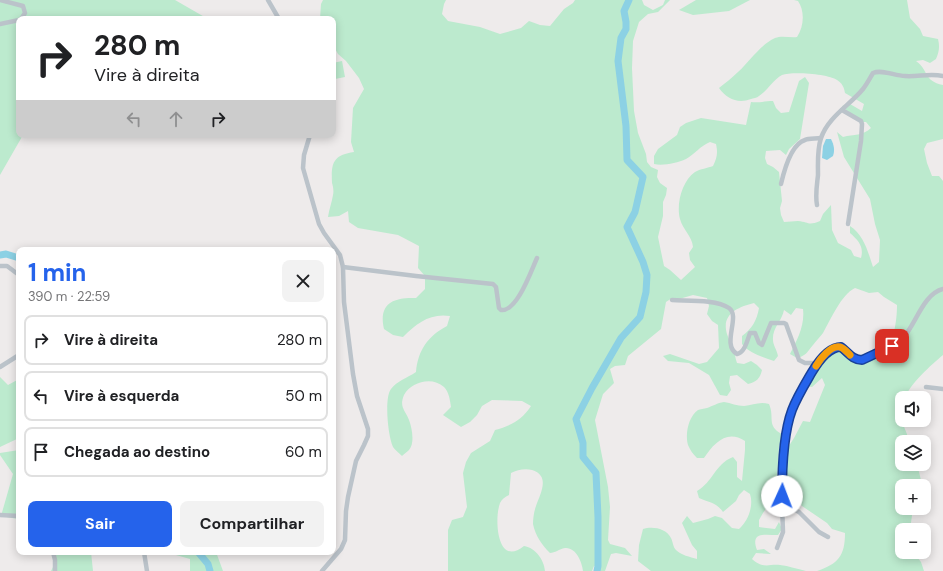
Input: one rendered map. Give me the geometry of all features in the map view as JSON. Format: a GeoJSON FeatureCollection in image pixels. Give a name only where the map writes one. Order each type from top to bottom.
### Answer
{"type":"FeatureCollection","features":[{"type":"Feature","properties":{"kind":"street"},"geometry":{"type":"LineString","coordinates":[[0,0],[22,6],[25,13],[22,16]]}},
{"type":"Feature","properties":{"kind":"street"},"geometry":{"type":"LineString","coordinates":[[268,0],[277,16]]}},
{"type":"Feature","properties":{"kind":"street"},"geometry":{"type":"LineString","coordinates":[[0,24],[16,20]]}},
{"type":"Feature","properties":{"kind":"street"},"geometry":{"type":"LineString","coordinates":[[817,205],[817,156],[825,128],[847,103],[863,89],[873,73],[876,72],[904,76],[932,74],[943,76]]}},
{"type":"Feature","properties":{"kind":"street"},"geometry":{"type":"LineString","coordinates":[[842,110],[861,120],[862,124],[861,141],[848,224]]}},
{"type":"Feature","properties":{"kind":"street"},"geometry":{"type":"LineString","coordinates":[[309,138],[304,156],[303,168],[319,224],[334,247]]}},
{"type":"Feature","properties":{"kind":"street"},"geometry":{"type":"LineString","coordinates":[[781,184],[784,169],[798,144],[805,140],[821,138]]}},
{"type":"Feature","properties":{"kind":"street"},"geometry":{"type":"LineString","coordinates":[[336,250],[340,255],[343,267],[344,302],[353,374],[357,396],[368,429],[368,436],[356,461],[348,497],[345,540],[341,549],[336,555]]}},
{"type":"Feature","properties":{"kind":"street"},"geometry":{"type":"LineString","coordinates":[[343,267],[493,284],[496,287],[498,308],[505,311],[511,307],[518,298],[537,258]]}},
{"type":"Feature","properties":{"kind":"street"},"geometry":{"type":"LineString","coordinates":[[0,266],[7,266],[16,273]]}},
{"type":"Feature","properties":{"kind":"street"},"geometry":{"type":"LineString","coordinates":[[777,548],[783,532],[782,474],[788,424],[792,410],[817,364],[829,351],[835,347],[841,347],[852,357],[857,360],[862,360],[892,346],[902,339],[910,329],[932,294],[943,289]]}},
{"type":"Feature","properties":{"kind":"street"},"geometry":{"type":"LineString","coordinates":[[672,300],[716,303],[729,308],[732,311],[733,316],[730,337],[731,346],[733,352],[736,354],[743,350],[750,333],[755,333],[759,343],[762,344],[771,323],[784,323],[786,324],[799,360],[804,363],[817,364]]}},
{"type":"Feature","properties":{"kind":"street"},"geometry":{"type":"LineString","coordinates":[[0,367],[16,357]]}},
{"type":"Feature","properties":{"kind":"street"},"geometry":{"type":"LineString","coordinates":[[926,387],[943,389]]}},
{"type":"Feature","properties":{"kind":"street"},"geometry":{"type":"LineString","coordinates":[[782,503],[799,512],[819,532],[828,537]]}},
{"type":"Feature","properties":{"kind":"street"},"geometry":{"type":"LineString","coordinates":[[0,515],[16,516]]}},
{"type":"Feature","properties":{"kind":"street"},"geometry":{"type":"LineString","coordinates":[[54,555],[56,571]]}},
{"type":"Feature","properties":{"kind":"street"},"geometry":{"type":"LineString","coordinates":[[144,555],[147,571]]}},
{"type":"Feature","properties":{"kind":"street"},"geometry":{"type":"LineString","coordinates":[[322,571],[336,555]]}},
{"type":"Feature","properties":{"kind":"green space"},"geometry":{"type":"Polygon","coordinates":[[[0,0],[175,0],[203,16],[16,16],[16,138],[21,138],[0,175],[0,0]]]}},
{"type":"Feature","properties":{"kind":"green space"},"geometry":{"type":"Polygon","coordinates":[[[323,0],[446,0],[442,14],[448,21],[480,27],[500,34],[521,28],[529,21],[540,25],[550,26],[564,9],[575,0],[642,0],[644,5],[653,10],[663,5],[665,0],[670,0],[658,12],[648,14],[639,22],[633,41],[632,68],[634,111],[638,133],[646,154],[647,162],[651,167],[658,170],[657,177],[660,183],[667,188],[663,202],[663,216],[658,237],[664,266],[681,280],[695,267],[690,260],[689,253],[693,247],[692,243],[680,219],[679,207],[681,193],[690,176],[699,170],[713,166],[717,155],[717,147],[716,144],[710,142],[686,159],[662,165],[654,164],[654,156],[658,149],[677,135],[680,127],[686,123],[701,118],[746,125],[751,102],[773,101],[776,108],[781,113],[789,112],[799,81],[805,77],[809,83],[800,139],[789,149],[786,155],[780,150],[766,151],[765,158],[767,164],[779,172],[782,201],[780,208],[781,215],[784,222],[798,221],[813,223],[820,221],[823,214],[831,205],[832,230],[838,243],[851,250],[854,256],[861,258],[861,247],[850,233],[850,226],[862,239],[873,267],[879,262],[880,240],[870,199],[844,157],[837,132],[843,137],[862,134],[871,128],[866,122],[859,122],[842,106],[850,104],[862,111],[864,104],[845,93],[842,85],[837,80],[826,76],[810,74],[794,73],[782,75],[758,97],[742,101],[729,98],[719,88],[736,74],[760,49],[770,41],[780,37],[797,37],[801,29],[803,14],[798,1],[794,0],[907,0],[910,18],[920,29],[923,36],[938,39],[939,42],[939,49],[936,59],[930,63],[923,60],[916,61],[920,64],[932,81],[943,85],[943,139],[927,143],[924,149],[932,176],[939,176],[943,181],[943,355],[927,369],[908,391],[895,391],[895,427],[904,427],[907,435],[895,435],[895,471],[919,471],[921,479],[895,479],[895,515],[912,515],[911,523],[895,523],[895,559],[919,559],[924,571],[817,571],[830,565],[839,558],[844,548],[845,533],[832,529],[827,523],[802,506],[792,493],[786,479],[785,452],[803,421],[810,422],[825,385],[822,378],[812,387],[805,386],[803,379],[807,372],[833,350],[840,350],[844,354],[851,356],[870,354],[882,351],[891,341],[896,322],[897,305],[878,292],[869,293],[855,288],[845,296],[823,333],[808,352],[797,358],[790,354],[802,327],[803,309],[796,308],[791,315],[784,310],[773,336],[773,342],[778,356],[774,361],[752,352],[742,344],[742,336],[754,324],[759,308],[754,303],[732,312],[726,321],[726,327],[737,363],[744,364],[751,361],[762,370],[757,380],[748,384],[737,375],[730,376],[729,383],[731,390],[727,396],[720,395],[709,375],[689,363],[668,361],[663,356],[670,354],[699,364],[707,362],[719,348],[718,325],[712,321],[707,314],[709,306],[707,298],[693,295],[679,299],[672,298],[666,302],[661,329],[628,356],[625,365],[615,366],[610,369],[614,383],[603,394],[595,420],[608,487],[610,507],[608,540],[610,544],[625,548],[632,556],[616,553],[611,554],[605,571],[597,571],[598,566],[594,566],[592,571],[583,571],[578,556],[569,548],[550,553],[539,540],[533,524],[533,517],[542,491],[543,481],[538,473],[529,469],[524,469],[511,473],[509,495],[500,503],[497,520],[500,539],[503,546],[508,551],[515,551],[524,546],[532,549],[539,555],[545,571],[448,571],[448,530],[452,520],[463,517],[467,507],[463,473],[466,462],[471,453],[490,441],[495,430],[506,427],[515,422],[524,415],[531,406],[522,401],[492,400],[482,406],[477,415],[470,422],[461,427],[443,415],[451,407],[446,389],[434,382],[422,382],[407,390],[402,403],[412,431],[411,447],[402,456],[393,447],[391,442],[387,408],[391,389],[396,384],[416,372],[419,357],[425,344],[434,334],[447,326],[450,316],[436,316],[424,320],[413,327],[403,337],[393,335],[384,329],[383,313],[390,303],[401,299],[416,298],[425,289],[425,276],[418,268],[419,246],[398,235],[358,228],[349,222],[348,211],[339,216],[328,217],[333,193],[333,165],[342,155],[354,152],[351,142],[353,108],[364,89],[359,78],[336,50],[336,16],[320,16],[321,4],[323,0]]]}},
{"type":"Feature","properties":{"kind":"green space"},"geometry":{"type":"Polygon","coordinates":[[[696,0],[750,0],[729,11],[693,15],[679,10],[696,0]]]}},
{"type":"Feature","properties":{"kind":"green space"},"geometry":{"type":"Polygon","coordinates":[[[342,61],[345,77],[336,79],[336,62],[342,61]]]}},
{"type":"Feature","properties":{"kind":"green space"},"geometry":{"type":"Polygon","coordinates":[[[0,377],[8,385],[16,381],[16,439],[0,447],[0,377]]]}},
{"type":"Feature","properties":{"kind":"green space"},"geometry":{"type":"Polygon","coordinates":[[[724,402],[739,406],[760,403],[769,404],[771,409],[772,424],[777,431],[782,434],[779,448],[777,477],[780,491],[777,498],[771,501],[763,513],[759,520],[759,527],[775,529],[779,522],[782,529],[778,535],[760,535],[757,537],[755,544],[757,550],[764,549],[771,554],[756,553],[752,559],[763,565],[780,565],[806,571],[651,571],[638,561],[639,545],[643,529],[654,528],[666,532],[678,552],[697,559],[697,551],[692,545],[682,523],[687,516],[693,523],[715,516],[722,518],[732,528],[739,529],[745,522],[751,508],[751,499],[750,494],[744,490],[736,501],[723,512],[715,504],[699,498],[697,491],[707,483],[722,464],[733,457],[737,462],[737,477],[742,481],[745,441],[732,436],[727,437],[712,447],[704,458],[697,458],[692,452],[687,441],[688,426],[695,413],[699,410],[724,402]]]}},
{"type":"Feature","properties":{"kind":"green space"},"geometry":{"type":"Polygon","coordinates":[[[16,450],[16,519],[1,516],[13,474],[0,453],[16,450]]]}},
{"type":"Feature","properties":{"kind":"green space"},"geometry":{"type":"Polygon","coordinates":[[[55,555],[91,555],[93,571],[51,571],[56,561],[55,555]]]}},
{"type":"Feature","properties":{"kind":"green space"},"geometry":{"type":"Polygon","coordinates":[[[176,555],[217,555],[223,571],[190,571],[190,559],[176,555]]]}},
{"type":"Feature","properties":{"kind":"water"},"geometry":{"type":"Polygon","coordinates":[[[826,139],[831,139],[834,150],[833,156],[827,160],[822,158],[823,146],[826,139]]]}},
{"type":"Feature","properties":{"kind":"waterway"},"geometry":{"type":"LineString","coordinates":[[597,571],[598,517],[596,473],[583,457],[583,443],[576,419],[621,338],[640,317],[646,292],[647,275],[643,262],[627,227],[635,212],[643,177],[627,160],[626,126],[618,61],[621,38],[626,29],[624,11],[629,0]]}},
{"type":"Feature","properties":{"kind":"waterway"},"geometry":{"type":"LineString","coordinates":[[0,255],[6,254],[16,257]]}},
{"type":"Feature","properties":{"kind":"waterway"},"geometry":{"type":"LineString","coordinates":[[200,555],[208,564],[210,571]]}},
{"type":"Feature","properties":{"kind":"slow traffic"},"geometry":{"type":"LineString","coordinates":[[816,366],[829,351],[835,347],[841,347],[850,355]]}},
{"type":"Feature","properties":{"kind":"route"},"geometry":{"type":"LineString","coordinates":[[782,496],[788,424],[792,410],[817,364],[829,351],[835,347],[841,347],[852,357],[857,360],[862,360],[892,346]]}}]}
